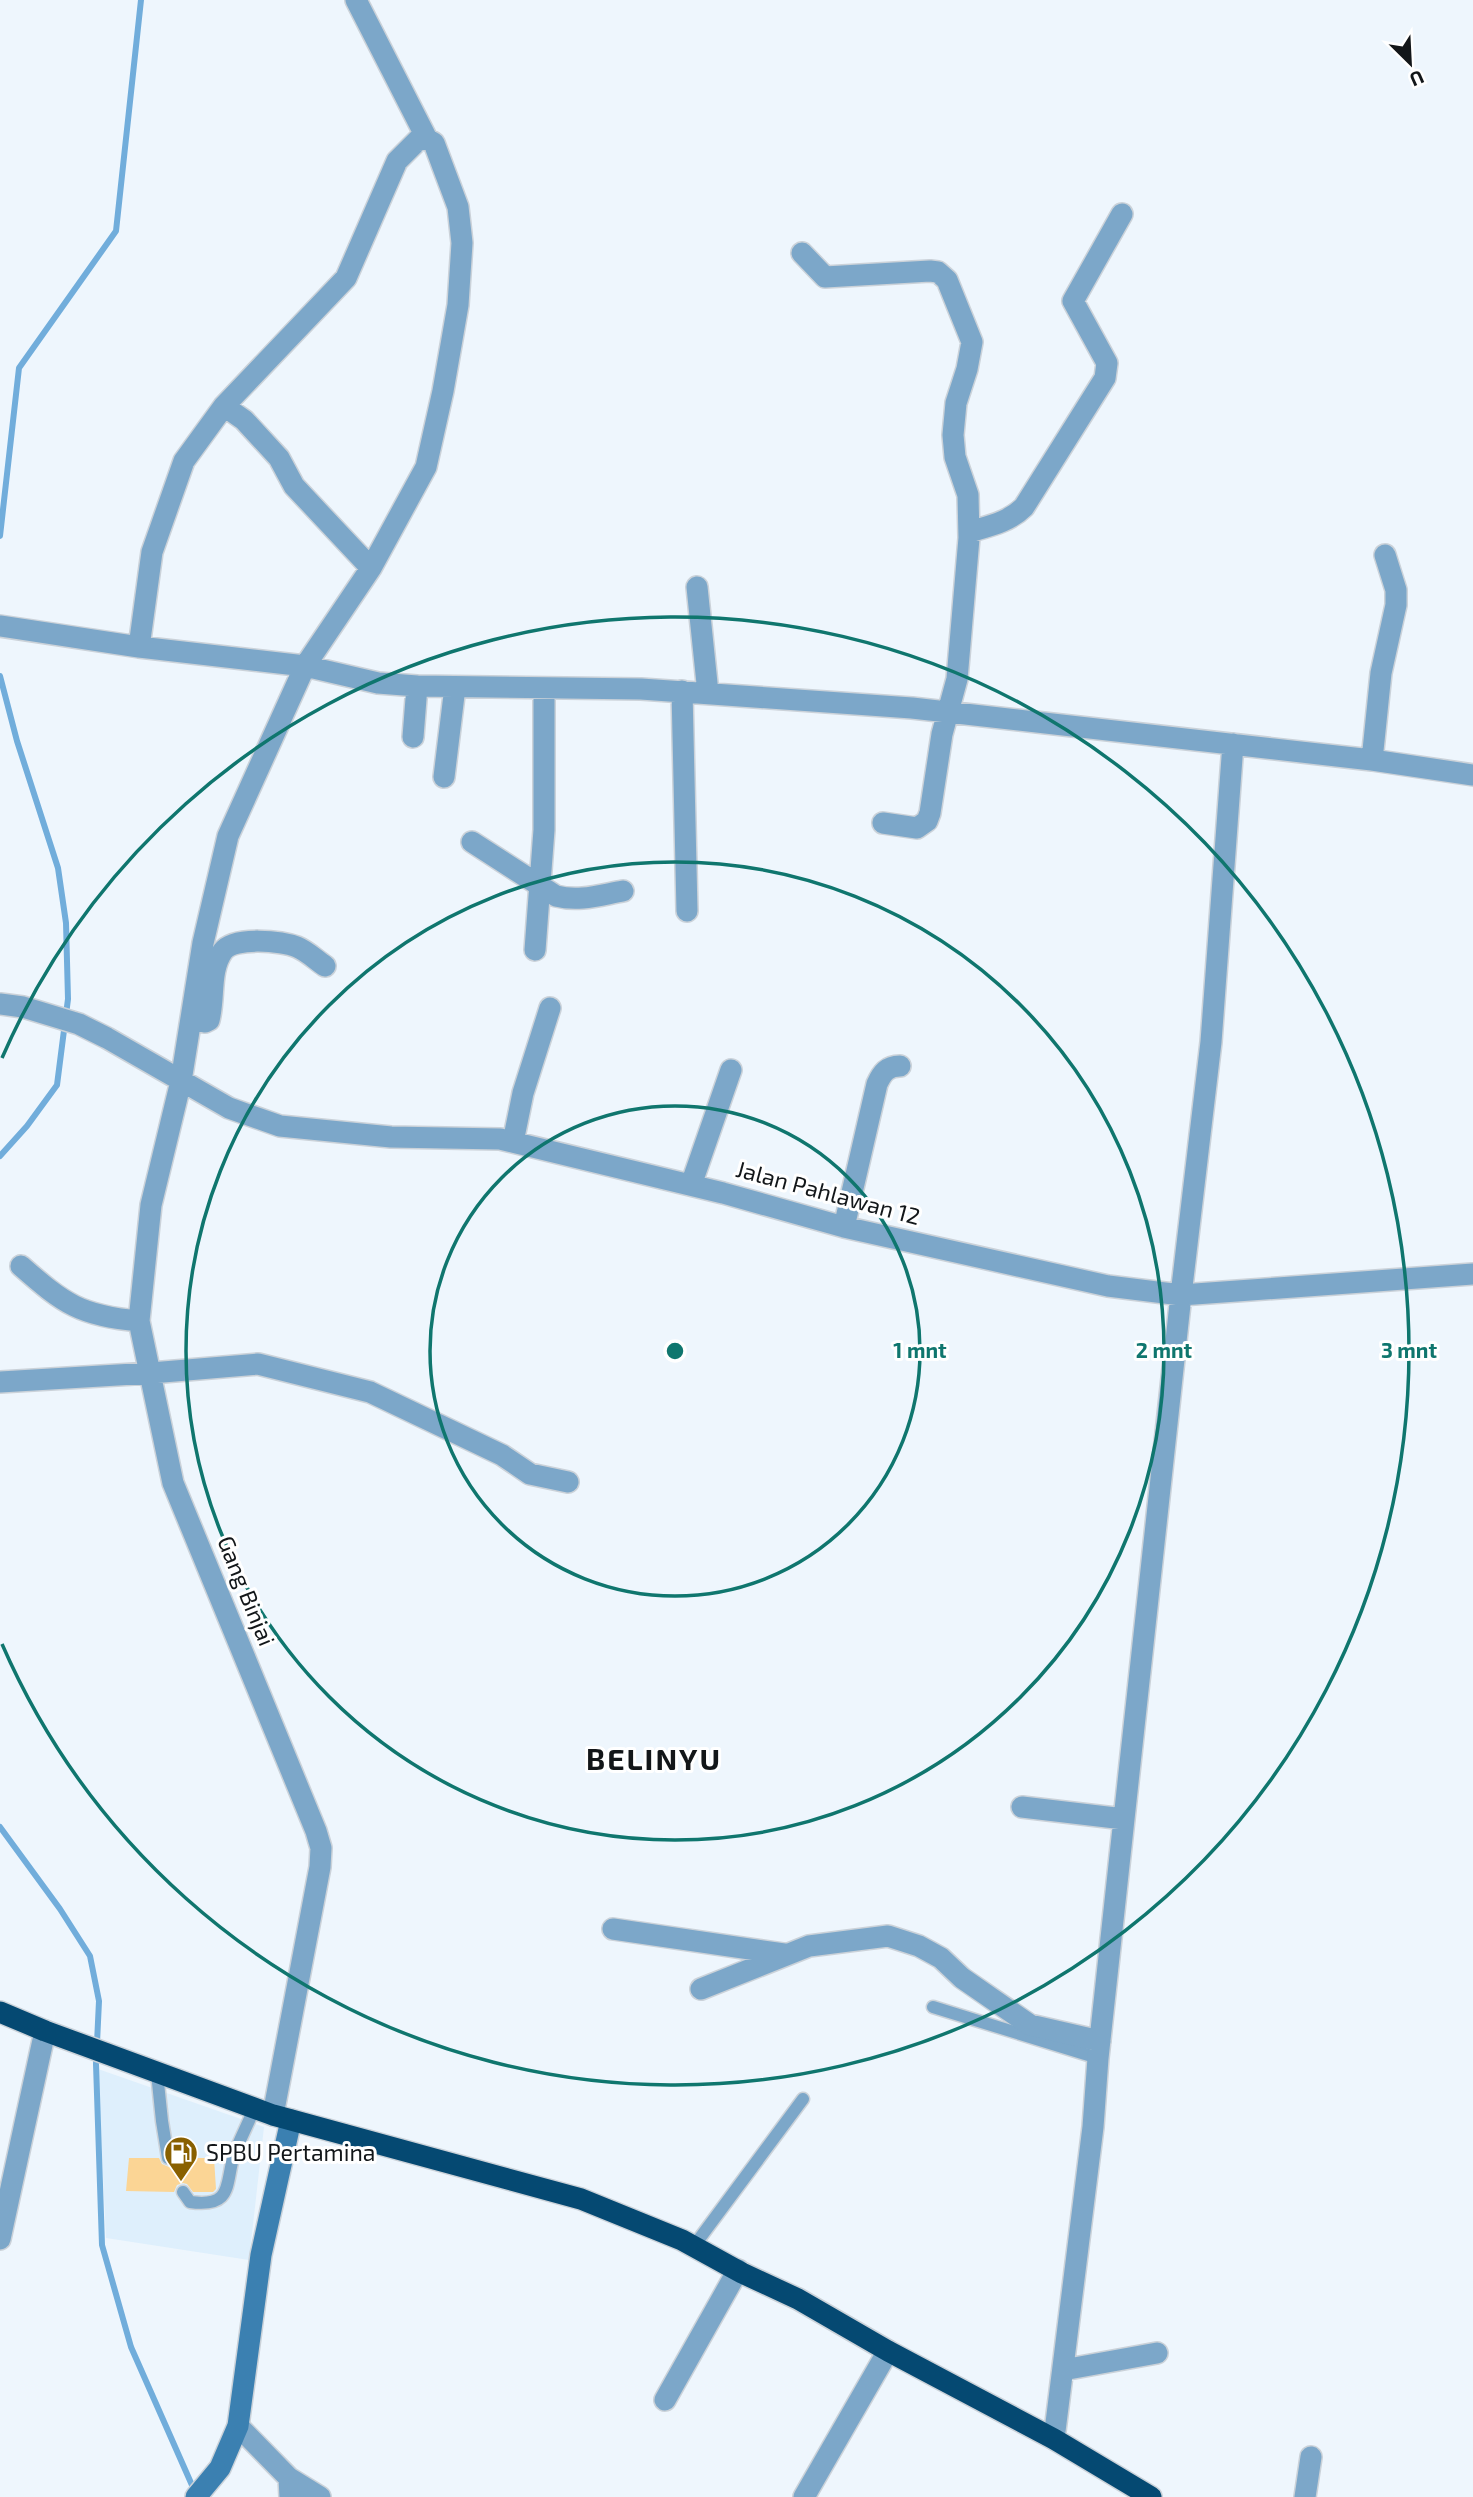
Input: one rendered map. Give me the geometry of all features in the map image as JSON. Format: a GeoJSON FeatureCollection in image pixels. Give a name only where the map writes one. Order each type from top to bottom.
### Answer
{"type":"FeatureCollection","features":[{"type":"Feature","properties":{"kind":"highway"},"geometry":{"type":"LineString","coordinates":[[0,2012],[84,2046],[273,2115],[581,2199],[694,2246],[798,2299],[888,2351],[1054,2439],[1151,2497]]}},
{"type":"Feature","properties":{"kind":"street","name":"Gang Binjai"},"geometry":{"type":"LineString","coordinates":[[273,2115],[320,1867],[321,1848],[173,1483],[139,1321],[150,1205],[181,1082],[203,943],[228,836],[305,666],[371,568],[426,467],[458,305],[462,243],[458,207],[434,143],[427,139],[356,0]]}},
{"type":"Feature","properties":{"kind":"street"},"geometry":{"type":"LineString","coordinates":[[139,647],[152,552],[184,461],[224,406],[346,278],[397,161],[418,140],[427,139]]}},
{"type":"Feature","properties":{"kind":"street"},"geometry":{"type":"LineString","coordinates":[[969,532],[1017,515],[1105,378],[1107,363],[1073,301],[1122,214]]}},
{"type":"Feature","properties":{"kind":"street"},"geometry":{"type":"LineString","coordinates":[[802,253],[825,276],[938,272],[947,280],[972,342],[956,404],[953,435],[955,457],[968,495],[969,532],[957,680],[942,734],[927,821],[917,828],[883,823]]}},
{"type":"Feature","properties":{"kind":"street"},"geometry":{"type":"LineString","coordinates":[[224,406],[244,420],[279,458],[294,486],[371,568]]}},
{"type":"Feature","properties":{"kind":"street"},"geometry":{"type":"LineString","coordinates":[[1372,760],[1381,673],[1396,605],[1396,590],[1385,555]]}},
{"type":"Feature","properties":{"kind":"street"},"geometry":{"type":"LineString","coordinates":[[697,587],[709,693]]}},
{"type":"Feature","properties":{"kind":"street"},"geometry":{"type":"LineString","coordinates":[[2,626],[139,647],[305,666],[378,683],[682,691],[912,708],[1372,760],[1473,775]]}},
{"type":"Feature","properties":{"kind":"street"},"geometry":{"type":"LineString","coordinates":[[413,737],[417,686]]}},
{"type":"Feature","properties":{"kind":"street"},"geometry":{"type":"LineString","coordinates":[[444,777],[455,687]]}},
{"type":"Feature","properties":{"kind":"street"},"geometry":{"type":"LineString","coordinates":[[535,950],[544,830],[544,688]]}},
{"type":"Feature","properties":{"kind":"street"},"geometry":{"type":"LineString","coordinates":[[682,691],[687,911]]}},
{"type":"Feature","properties":{"kind":"street"},"geometry":{"type":"LineString","coordinates":[[1054,2439],[1093,2127],[1124,1819],[1211,1042],[1233,744]]}},
{"type":"Feature","properties":{"kind":"street"},"geometry":{"type":"LineString","coordinates":[[472,842],[556,896],[569,900],[584,899],[623,891]]}},
{"type":"Feature","properties":{"kind":"street"},"geometry":{"type":"LineString","coordinates":[[191,1019],[205,1023],[209,1020],[215,972],[222,951],[230,943],[283,943],[299,948],[325,965]]}},
{"type":"Feature","properties":{"kind":"street","name":"Jalan Pahlawan 12"},"geometry":{"type":"LineString","coordinates":[[0,1004],[23,1007],[79,1024],[229,1108],[280,1126],[391,1137],[500,1139],[691,1185],[844,1227],[1108,1286],[1181,1295],[1473,1274]]}},
{"type":"Feature","properties":{"kind":"street"},"geometry":{"type":"LineString","coordinates":[[513,1142],[523,1093],[550,1008]]}},
{"type":"Feature","properties":{"kind":"street"},"geometry":{"type":"LineString","coordinates":[[844,1227],[877,1084],[882,1073],[892,1066],[901,1066]]}},
{"type":"Feature","properties":{"kind":"street"},"geometry":{"type":"LineString","coordinates":[[691,1185],[731,1070]]}},
{"type":"Feature","properties":{"kind":"street"},"geometry":{"type":"LineString","coordinates":[[21,1266],[76,1309],[111,1319],[139,1321]]}},
{"type":"Feature","properties":{"kind":"street"},"geometry":{"type":"LineString","coordinates":[[0,1382],[258,1364],[370,1392],[502,1455],[530,1474],[568,1482]]}},
{"type":"Feature","properties":{"kind":"street"},"geometry":{"type":"LineString","coordinates":[[1022,1807],[1124,1819]]}},
{"type":"Feature","properties":{"kind":"street"},"geometry":{"type":"LineString","coordinates":[[613,1929],[786,1955]]}},
{"type":"Feature","properties":{"kind":"street"},"geometry":{"type":"LineString","coordinates":[[701,1989],[808,1946],[888,1936],[919,1946],[941,1958],[962,1978],[1030,2025],[1099,2049]]}},
{"type":"Feature","properties":{"kind":"street"},"geometry":{"type":"LineString","coordinates":[[0,2239],[45,2031]]}},
{"type":"Feature","properties":{"kind":"street"},"geometry":{"type":"LineString","coordinates":[[200,2493],[220,2468],[238,2426],[261,2255],[273,2115]]}},
{"type":"Feature","properties":{"kind":"street"},"geometry":{"type":"LineString","coordinates":[[665,2400],[738,2270]]}},
{"type":"Feature","properties":{"kind":"street"},"geometry":{"type":"LineString","coordinates":[[804,2497],[888,2351]]}},
{"type":"Feature","properties":{"kind":"street"},"geometry":{"type":"LineString","coordinates":[[1063,2370],[1157,2353]]}},
{"type":"Feature","properties":{"kind":"street"},"geometry":{"type":"LineString","coordinates":[[238,2426],[290,2488],[320,2497]]}},
{"type":"Feature","properties":{"kind":"street"},"geometry":{"type":"LineString","coordinates":[[1305,2497],[1311,2457]]}},
{"type":"Feature","properties":{"kind":"lane"},"geometry":{"type":"LineString","coordinates":[[933,2007],[1099,2049]]}},
{"type":"Feature","properties":{"kind":"lane"},"geometry":{"type":"LineString","coordinates":[[158,2073],[168,2158]]}},
{"type":"Feature","properties":{"kind":"lane"},"geometry":{"type":"LineString","coordinates":[[694,2246],[803,2099]]}},
{"type":"Feature","properties":{"kind":"lane"},"geometry":{"type":"LineString","coordinates":[[183,2192],[190,2202],[204,2204],[222,2197],[229,2186],[233,2157],[273,2115]]}},
{"type":"Feature","properties":{"kind":"shaded area","name":"SPBU Pertamina"},"geometry":{"type":"Polygon","coordinates":[[[98,2069],[264,2127],[249,2260],[106,2238],[98,2069]]]}},
{"type":"Feature","properties":{"kind":"building"},"geometry":{"type":"Polygon","coordinates":[[[129,2158],[159,2158],[162,2164],[169,2167],[177,2158],[214,2158],[216,2189],[213,2192],[193,2192],[183,2183],[177,2185],[174,2192],[126,2191],[129,2158]]]}},
{"type":"Feature","properties":{"kind":"waterway"},"geometry":{"type":"LineString","coordinates":[[0,536],[19,368],[116,231],[141,0]]}},
{"type":"Feature","properties":{"kind":"waterway"},"geometry":{"type":"LineString","coordinates":[[0,676],[17,741],[58,868],[66,923],[68,999],[57,1085],[27,1126],[0,1156]]}},
{"type":"Feature","properties":{"kind":"waterway"},"geometry":{"type":"LineString","coordinates":[[0,1827],[60,1909],[90,1956],[99,2001],[96,2064],[102,2245],[131,2347],[195,2492]]}},
{"type":"Feature","properties":{"kind":"place","name":"SPBU Pertamina"},"geometry":{"type":"Point","coordinates":[181,2183]}},
{"type":"Feature","properties":{"kind":"district","name":"BELINYU"},"geometry":{"type":"Point","coordinates":[654,1760]}}]}
